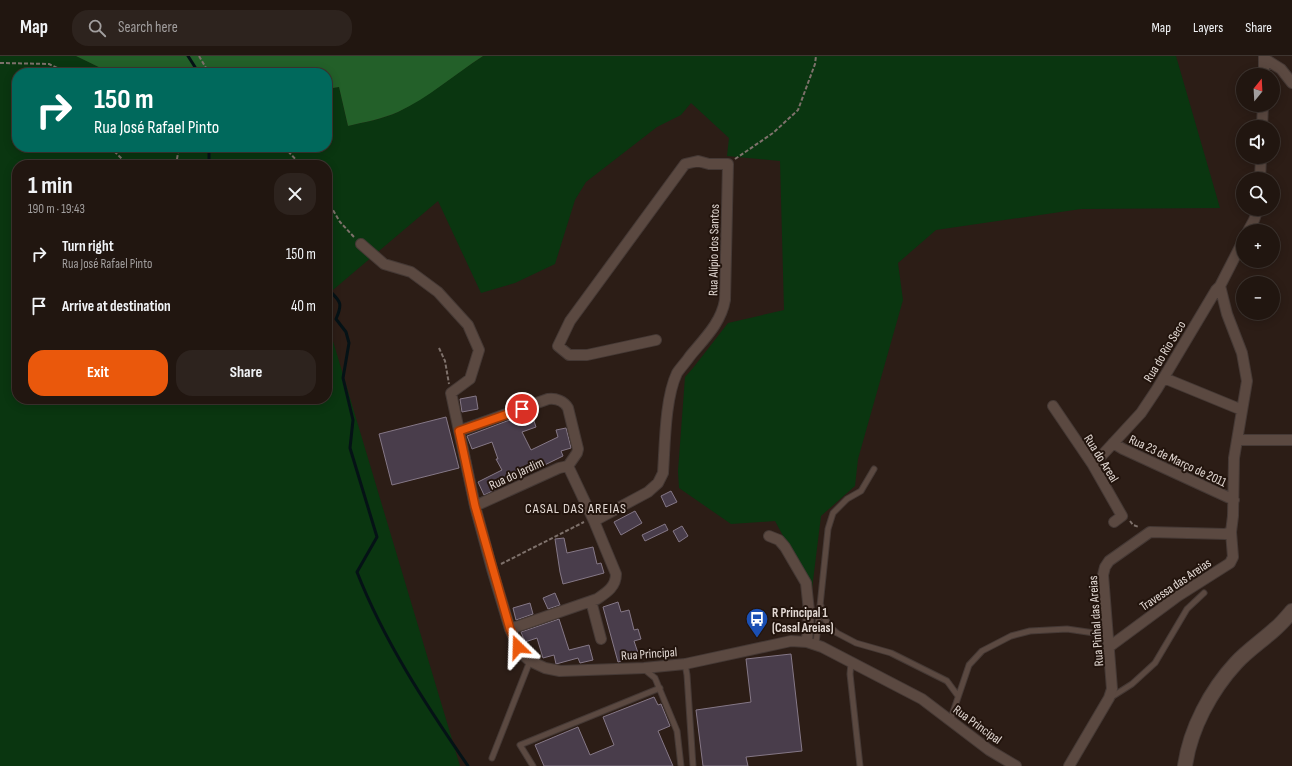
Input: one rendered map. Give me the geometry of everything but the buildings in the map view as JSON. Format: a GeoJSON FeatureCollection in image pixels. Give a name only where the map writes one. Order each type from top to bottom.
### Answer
{"type":"FeatureCollection","features":[{"type":"Feature","properties":{"kind":"main road"},"geometry":{"type":"LineString","coordinates":[[1185,766],[1187,749],[1199,718],[1214,692],[1235,664],[1254,645],[1276,629],[1292,611]]}},
{"type":"Feature","properties":{"kind":"main road"},"geometry":{"type":"LineString","coordinates":[[1276,629],[1292,628]]}},
{"type":"Feature","properties":{"kind":"street"},"geometry":{"type":"LineString","coordinates":[[1264,68],[1265,57]]}},
{"type":"Feature","properties":{"kind":"street"},"geometry":{"type":"LineString","coordinates":[[1265,57],[1281,69],[1292,83]]}},
{"type":"Feature","properties":{"kind":"street"},"geometry":{"type":"LineString","coordinates":[[656,340],[587,355],[569,355],[558,346],[570,321],[685,164],[698,161],[709,164],[728,164]]}},
{"type":"Feature","properties":{"kind":"street","name":"Rua Alípio dos Santos"},"geometry":{"type":"LineString","coordinates":[[594,521],[648,492],[661,478],[663,473],[670,399],[676,377],[680,368],[716,324],[726,300],[728,164]]}},
{"type":"Feature","properties":{"kind":"street"},"geometry":{"type":"LineString","coordinates":[[361,244],[384,264],[411,272],[438,292],[468,325],[479,350],[470,379],[451,393]]}},
{"type":"Feature","properties":{"kind":"street","name":"Rua do Rio Seco"},"geometry":{"type":"LineString","coordinates":[[1093,465],[1141,413],[1164,378],[1216,290],[1220,286],[1236,255]]}},
{"type":"Feature","properties":{"kind":"street"},"geometry":{"type":"LineString","coordinates":[[1146,533],[1225,534],[1231,532],[1234,500],[1234,458],[1247,381],[1242,353],[1227,314],[1220,286]]}},
{"type":"Feature","properties":{"kind":"street"},"geometry":{"type":"LineString","coordinates":[[1164,378],[1242,410]]}},
{"type":"Feature","properties":{"kind":"street","name":"Rua Principal"},"geometry":{"type":"LineString","coordinates":[[451,393],[475,506],[492,568],[510,629],[521,653],[530,661],[545,668],[560,671],[644,668],[685,664],[791,641],[811,643],[922,699],[989,750],[1016,766]]}},
{"type":"Feature","properties":{"kind":"street"},"geometry":{"type":"LineString","coordinates":[[459,431],[548,400],[560,401],[567,405],[578,449],[568,466],[594,521],[616,574],[613,585],[607,592],[592,601],[510,629]]}},
{"type":"Feature","properties":{"kind":"street","name":"Rua do Areal"},"geometry":{"type":"LineString","coordinates":[[1053,406],[1093,465],[1118,518]]}},
{"type":"Feature","properties":{"kind":"street"},"geometry":{"type":"LineString","coordinates":[[1237,440],[1292,440]]}},
{"type":"Feature","properties":{"kind":"street","name":"Rua 23 de Março de 2011"},"geometry":{"type":"LineString","coordinates":[[1113,443],[1234,500]]}},
{"type":"Feature","properties":{"kind":"street","name":"Rua do Jardim"},"geometry":{"type":"LineString","coordinates":[[475,506],[559,468],[568,466]]}},
{"type":"Feature","properties":{"kind":"street","name":"Travessa das Areias"},"geometry":{"type":"LineString","coordinates":[[1109,647],[1178,596],[1230,563],[1233,557],[1231,532]]}},
{"type":"Feature","properties":{"kind":"street","name":"Rua Pinhal das Areias"},"geometry":{"type":"LineString","coordinates":[[1069,766],[1109,698],[1112,685],[1103,575],[1105,567],[1109,561],[1146,533]]}},
{"type":"Feature","properties":{"kind":"street"},"geometry":{"type":"LineString","coordinates":[[769,536],[779,540],[785,547],[806,583],[811,643]]}},
{"type":"Feature","properties":{"kind":"street"},"geometry":{"type":"LineString","coordinates":[[592,601],[601,639]]}},
{"type":"Feature","properties":{"kind":"lane"},"geometry":{"type":"LineString","coordinates":[[811,643],[820,603],[828,529],[832,513],[847,499],[861,491],[874,468]]}},
{"type":"Feature","properties":{"kind":"lane"},"geometry":{"type":"LineString","coordinates":[[1109,698],[1132,684],[1155,663],[1188,609],[1204,593]]}},
{"type":"Feature","properties":{"kind":"lane"},"geometry":{"type":"LineString","coordinates":[[820,603],[823,616],[830,628],[837,633],[856,643],[891,653],[947,681],[958,696]]}},
{"type":"Feature","properties":{"kind":"lane"},"geometry":{"type":"LineString","coordinates":[[950,721],[969,665],[982,651],[1011,636],[1030,631],[1067,629],[1108,635]]}},
{"type":"Feature","properties":{"kind":"lane"},"geometry":{"type":"LineString","coordinates":[[492,758],[530,661]]}},
{"type":"Feature","properties":{"kind":"lane"},"geometry":{"type":"LineString","coordinates":[[851,663],[850,674],[860,766]]}},
{"type":"Feature","properties":{"kind":"lane"},"geometry":{"type":"LineString","coordinates":[[685,664],[693,766]]}},
{"type":"Feature","properties":{"kind":"lane"},"geometry":{"type":"LineString","coordinates":[[644,668],[655,678],[677,731],[681,766]]}},
{"type":"Feature","properties":{"kind":"lane"},"geometry":{"type":"LineString","coordinates":[[533,766],[520,745],[660,688]]}},
{"type":"Feature","properties":{"kind":"path"},"geometry":{"type":"LineString","coordinates":[[199,56],[206,68]]}},
{"type":"Feature","properties":{"kind":"path"},"geometry":{"type":"LineString","coordinates":[[728,164],[774,133],[798,110],[815,64],[816,56]]}},
{"type":"Feature","properties":{"kind":"path"},"geometry":{"type":"LineString","coordinates":[[0,62],[49,64],[57,68]]}},
{"type":"Feature","properties":{"kind":"path"},"geometry":{"type":"LineString","coordinates":[[115,152],[123,160]]}},
{"type":"Feature","properties":{"kind":"path"},"geometry":{"type":"LineString","coordinates":[[289,152],[296,160]]}},
{"type":"Feature","properties":{"kind":"path"},"geometry":{"type":"LineString","coordinates":[[332,208],[340,222],[361,244]]}},
{"type":"Feature","properties":{"kind":"path"},"geometry":{"type":"LineString","coordinates":[[439,348],[445,361],[451,393]]}},
{"type":"Feature","properties":{"kind":"path"},"geometry":{"type":"LineString","coordinates":[[1118,518],[1141,528],[1146,533]]}},
{"type":"Feature","properties":{"kind":"path"},"geometry":{"type":"LineString","coordinates":[[492,568],[583,522],[594,521]]}},
{"type":"Feature","properties":{"kind":"green space"},"geometry":{"type":"Polygon","coordinates":[[[0,56],[76,56],[101,68],[12,68],[12,152],[332,152],[332,88],[339,87],[348,126],[398,112],[431,92],[483,56],[1176,56],[1220,208],[1081,209],[936,230],[898,263],[903,300],[858,459],[855,486],[821,516],[812,589],[775,521],[731,524],[679,488],[678,471],[685,377],[728,323],[784,310],[780,161],[727,156],[729,138],[691,103],[681,115],[657,127],[586,182],[575,200],[555,264],[515,283],[481,293],[438,201],[332,291],[332,160],[12,160],[12,404],[332,404],[332,338],[460,766],[0,766],[0,56]]]}},
{"type":"Feature","properties":{"kind":"green space"},"geometry":{"type":"Polygon","coordinates":[[[76,56],[483,56],[431,93],[398,112],[386,117],[348,126],[339,87],[332,88],[332,68],[101,68],[76,56]]]}},
{"type":"Feature","properties":{"kind":"waterway"},"geometry":{"type":"LineString","coordinates":[[188,56],[195,68]]}},
{"type":"Feature","properties":{"kind":"waterway"},"geometry":{"type":"LineString","coordinates":[[209,152],[209,160]]}},
{"type":"Feature","properties":{"kind":"waterway"},"geometry":{"type":"LineString","coordinates":[[332,294],[340,305],[336,319],[346,332],[349,343],[343,378],[353,420],[350,448],[377,537],[357,572],[393,648],[437,720],[468,766]]}},
{"type":"Feature","properties":{"kind":"place","name":"R Principal 1 (Casal Areias)"},"geometry":{"type":"Point","coordinates":[757,638]}},
{"type":"Feature","properties":{"kind":"district","name":"CASAL DAS AREIAS"},"geometry":{"type":"Point","coordinates":[576,508]}},
{"type":"Feature","properties":{"kind":"route"},"geometry":{"type":"LineString","coordinates":[[518,647],[510,629],[475,506],[459,431],[522,409]]}}]}
